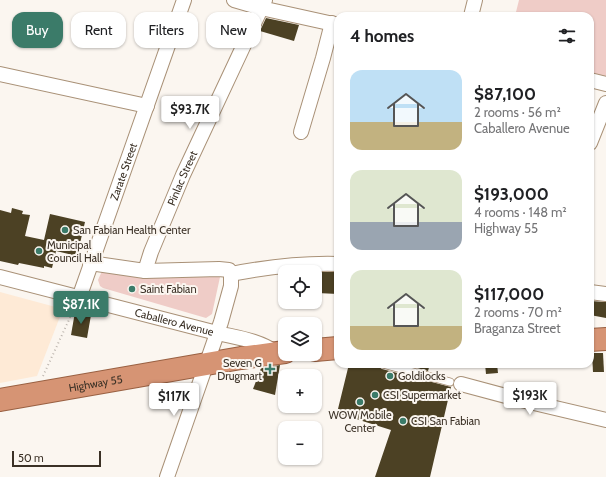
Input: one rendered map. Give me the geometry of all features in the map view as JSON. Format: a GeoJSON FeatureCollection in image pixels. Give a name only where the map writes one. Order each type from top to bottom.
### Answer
{"type":"FeatureCollection","features":[{"type":"Feature","properties":{"kind":"highway"},"geometry":{"type":"LineString","coordinates":[[594,340],[606,339]]}},
{"type":"Feature","properties":{"kind":"highway"},"geometry":{"type":"LineString","coordinates":[[322,349],[334,348]]}},
{"type":"Feature","properties":{"kind":"highway","name":"Highway 55"},"geometry":{"type":"LineString","coordinates":[[0,400],[278,353]]}},
{"type":"Feature","properties":{"kind":"street","name":"Zarate Street"},"geometry":{"type":"LineString","coordinates":[[79,298],[90,263],[184,0]]}},
{"type":"Feature","properties":{"kind":"street"},"geometry":{"type":"LineString","coordinates":[[234,0],[263,4],[334,24]]}},
{"type":"Feature","properties":{"kind":"street"},"geometry":{"type":"LineString","coordinates":[[472,12],[475,0]]}},
{"type":"Feature","properties":{"kind":"street","name":"Pinlac Street"},"geometry":{"type":"LineString","coordinates":[[145,271],[183,175],[263,4]]}},
{"type":"Feature","properties":{"kind":"street"},"geometry":{"type":"LineString","coordinates":[[301,132],[334,27]]}},
{"type":"Feature","properties":{"kind":"street"},"geometry":{"type":"LineString","coordinates":[[0,74],[147,106]]}},
{"type":"Feature","properties":{"kind":"street"},"geometry":{"type":"LineString","coordinates":[[594,81],[606,84]]}},
{"type":"Feature","properties":{"kind":"street"},"geometry":{"type":"LineString","coordinates":[[594,133],[606,103]]}},
{"type":"Feature","properties":{"kind":"street"},"geometry":{"type":"LineString","coordinates":[[90,263],[145,271],[219,268],[229,270],[231,274],[230,286],[217,333],[167,477]]}},
{"type":"Feature","properties":{"kind":"street"},"geometry":{"type":"LineString","coordinates":[[231,274],[293,264],[334,264]]}},
{"type":"Feature","properties":{"kind":"street","name":"Caballero Avenue"},"geometry":{"type":"LineString","coordinates":[[0,277],[261,343],[278,352]]}},
{"type":"Feature","properties":{"kind":"street"},"geometry":{"type":"LineString","coordinates":[[594,292],[606,294]]}},
{"type":"Feature","properties":{"kind":"street"},"geometry":{"type":"LineString","coordinates":[[456,383],[606,420]]}},
{"type":"Feature","properties":{"kind":"lane"},"geometry":{"type":"LineString","coordinates":[[398,368],[456,383]]}},
{"type":"Feature","properties":{"kind":"path"},"geometry":{"type":"LineString","coordinates":[[36,394],[79,298]]}},
{"type":"Feature","properties":{"kind":"shaded area"},"geometry":{"type":"Polygon","coordinates":[[[519,0],[606,0],[606,78],[594,75],[594,12],[516,12],[519,0]]]}},
{"type":"Feature","properties":{"kind":"shaded area"},"geometry":{"type":"Polygon","coordinates":[[[102,271],[140,275],[220,277],[212,314],[206,318],[103,288],[100,286],[98,280],[102,271]]]}},
{"type":"Feature","properties":{"kind":"shaded area"},"geometry":{"type":"Polygon","coordinates":[[[0,292],[63,309],[37,376],[0,383],[0,292]]]}},
{"type":"Feature","properties":{"kind":"building"},"geometry":{"type":"Polygon","coordinates":[[[266,18],[299,25],[294,41],[261,31],[266,18]]]}},
{"type":"Feature","properties":{"kind":"building"},"geometry":{"type":"Polygon","coordinates":[[[12,208],[23,211],[22,214],[30,215],[25,236],[44,240],[50,214],[85,222],[77,256],[56,251],[52,268],[19,263],[18,265],[0,261],[0,210],[11,213],[12,208]]]}},
{"type":"Feature","properties":{"kind":"building"},"geometry":{"type":"Polygon","coordinates":[[[322,272],[334,272],[334,294],[322,293],[322,272]]]}},
{"type":"Feature","properties":{"kind":"building"},"geometry":{"type":"Polygon","coordinates":[[[594,301],[606,302],[606,318],[594,316],[594,301]]]}},
{"type":"Feature","properties":{"kind":"building"},"geometry":{"type":"Polygon","coordinates":[[[75,312],[91,315],[87,338],[71,335],[75,312]]]}},
{"type":"Feature","properties":{"kind":"building"},"geometry":{"type":"Polygon","coordinates":[[[594,353],[603,353],[604,372],[593,372],[594,353]]]}},
{"type":"Feature","properties":{"kind":"building"},"geometry":{"type":"Polygon","coordinates":[[[280,365],[278,369],[275,395],[253,389],[261,368],[280,365]]]}},
{"type":"Feature","properties":{"kind":"building","name":"CSI San Fabian"},"geometry":{"type":"Polygon","coordinates":[[[348,368],[380,368],[451,387],[430,477],[375,477],[391,430],[337,413],[348,368]]]}},
{"type":"Feature","properties":{"kind":"building"},"geometry":{"type":"Polygon","coordinates":[[[417,368],[429,368],[428,371],[417,368]]]}},
{"type":"Feature","properties":{"kind":"building"},"geometry":{"type":"Polygon","coordinates":[[[485,368],[497,368],[498,373],[486,374],[485,368]]]}},
{"type":"Feature","properties":{"kind":"place","name":"San Fabian Health Center"},"geometry":{"type":"Point","coordinates":[65,230]}},
{"type":"Feature","properties":{"kind":"place","name":"Municipal Council Hall"},"geometry":{"type":"Point","coordinates":[39,251]}},
{"type":"Feature","properties":{"kind":"place","name":"Saint Fabian"},"geometry":{"type":"Point","coordinates":[132,289]}},
{"type":"Feature","properties":{"kind":"place","name":"Seven G Drugmart"},"geometry":{"type":"Point","coordinates":[270,369]}},
{"type":"Feature","properties":{"kind":"place","name":"Goldilocks"},"geometry":{"type":"Point","coordinates":[390,376]}},
{"type":"Feature","properties":{"kind":"place","name":"CSI Supermarket"},"geometry":{"type":"Point","coordinates":[375,395]}},
{"type":"Feature","properties":{"kind":"place","name":"WOW Mobile Center"},"geometry":{"type":"Point","coordinates":[360,402]}},
{"type":"Feature","properties":{"kind":"place","name":"CSI San Fabian"},"geometry":{"type":"Point","coordinates":[403,421]}}]}
